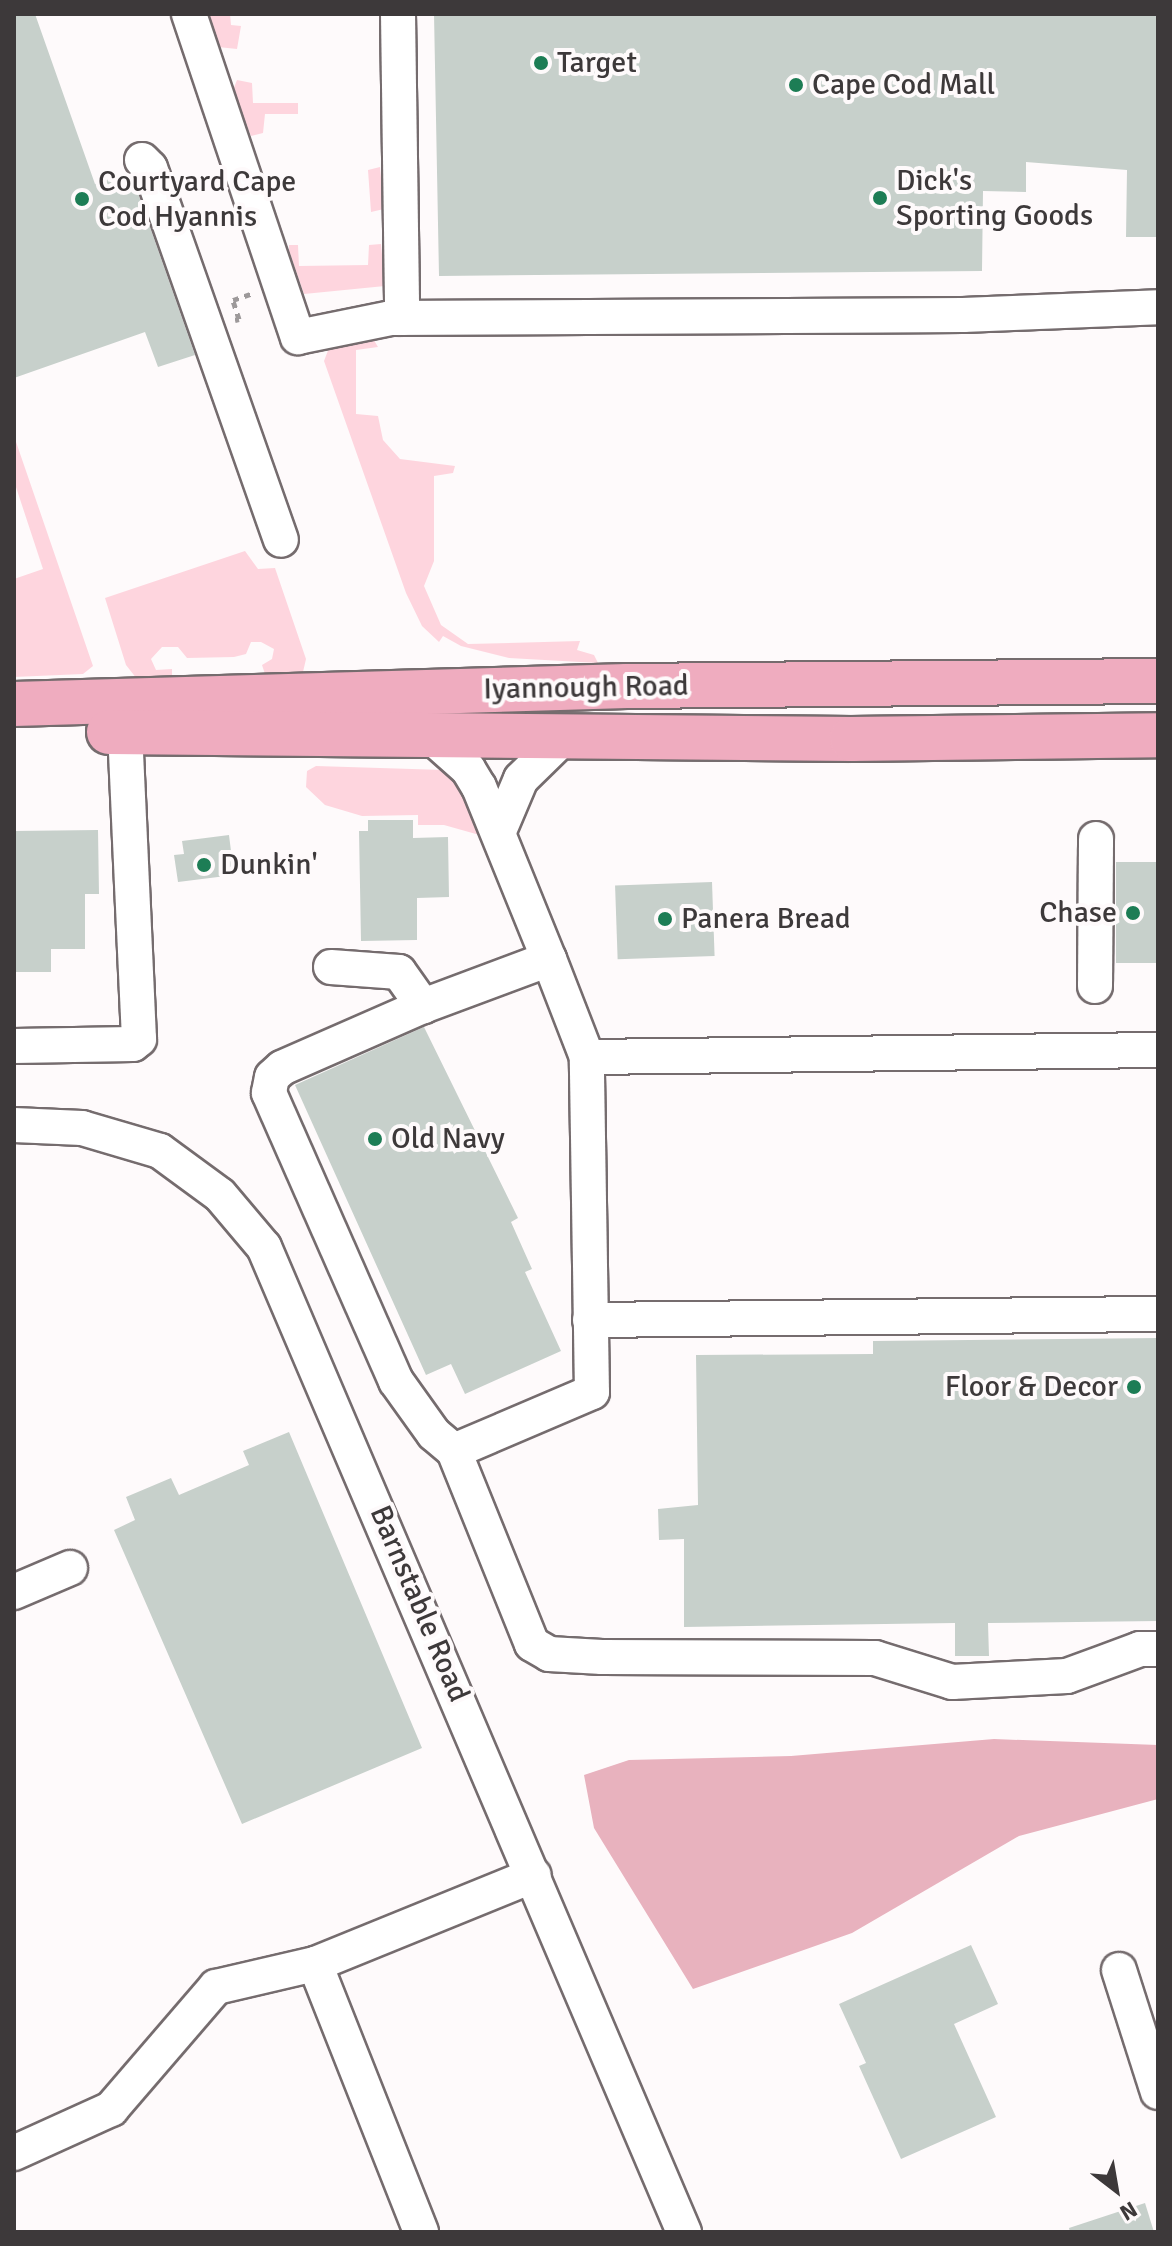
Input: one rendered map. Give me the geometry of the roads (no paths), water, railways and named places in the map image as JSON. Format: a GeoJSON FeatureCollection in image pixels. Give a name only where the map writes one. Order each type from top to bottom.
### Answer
{"type":"FeatureCollection","features":[{"type":"Feature","properties":{"kind":"main road","name":"Iyannough Road"},"geometry":{"type":"LineString","coordinates":[[14,704],[627,686],[1158,681]]}},
{"type":"Feature","properties":{"kind":"main road","name":"Iyannough Road"},"geometry":{"type":"LineString","coordinates":[[14,732],[433,738],[1158,735]]}},
{"type":"Feature","properties":{"kind":"street"},"geometry":{"type":"LineString","coordinates":[[189,14],[298,337],[402,318],[963,315],[1158,307]]}},
{"type":"Feature","properties":{"kind":"street"},"geometry":{"type":"LineString","coordinates":[[398,14],[402,318]]}},
{"type":"Feature","properties":{"kind":"street"},"geometry":{"type":"LineString","coordinates":[[142,160],[150,168],[281,540]]}},
{"type":"Feature","properties":{"kind":"street"},"geometry":{"type":"LineString","coordinates":[[14,1046],[133,1044],[139,1039],[125,732]]}},
{"type":"Feature","properties":{"kind":"street"},"geometry":{"type":"LineString","coordinates":[[433,738],[468,769],[499,831],[587,1057],[592,1392],[454,1451]]}},
{"type":"Feature","properties":{"kind":"street"},"geometry":{"type":"LineString","coordinates":[[499,831],[521,779],[563,738]]}},
{"type":"Feature","properties":{"kind":"street"},"geometry":{"type":"LineString","coordinates":[[1095,986],[1096,839]]}},
{"type":"Feature","properties":{"kind":"street"},"geometry":{"type":"LineString","coordinates":[[549,959],[423,1006],[282,1068],[272,1077],[269,1093],[396,1381],[434,1434],[454,1451],[527,1637],[538,1651],[602,1657],[875,1658],[952,1682],[1067,1676],[1140,1649],[1158,1649]]}},
{"type":"Feature","properties":{"kind":"street"},"geometry":{"type":"LineString","coordinates":[[331,967],[399,972],[423,1006]]}},
{"type":"Feature","properties":{"kind":"street"},"geometry":{"type":"LineString","coordinates":[[587,1057],[1158,1050]]}},
{"type":"Feature","properties":{"kind":"street","name":"Barnstable Road"},"geometry":{"type":"LineString","coordinates":[[14,1125],[82,1128],[139,1141],[188,1170],[250,1227],[299,1320],[684,2232]]}},
{"type":"Feature","properties":{"kind":"street"},"geometry":{"type":"LineString","coordinates":[[590,1320],[1158,1314]]}},
{"type":"Feature","properties":{"kind":"street"},"geometry":{"type":"LineString","coordinates":[[14,1592],[70,1568]]}},
{"type":"Feature","properties":{"kind":"street"},"geometry":{"type":"LineString","coordinates":[[14,2153],[111,2109],[216,1987],[315,1964],[534,1875]]}},
{"type":"Feature","properties":{"kind":"street"},"geometry":{"type":"LineString","coordinates":[[315,1964],[421,2232]]}},
{"type":"Feature","properties":{"kind":"street"},"geometry":{"type":"LineString","coordinates":[[1119,1970],[1158,2092]]}},
{"type":"Feature","properties":{"kind":"place","name":"Target"},"geometry":{"type":"Point","coordinates":[541,63]}},
{"type":"Feature","properties":{"kind":"place","name":"Cape Cod Mall"},"geometry":{"type":"Point","coordinates":[796,85]}},
{"type":"Feature","properties":{"kind":"place","name":"Dick's Sporting Goods"},"geometry":{"type":"Point","coordinates":[880,198]}},
{"type":"Feature","properties":{"kind":"place","name":"Courtyard Cape Cod Hyannis"},"geometry":{"type":"Point","coordinates":[82,199]}},
{"type":"Feature","properties":{"kind":"place","name":"Dunkin'"},"geometry":{"type":"Point","coordinates":[204,865]}},
{"type":"Feature","properties":{"kind":"place","name":"Chase"},"geometry":{"type":"Point","coordinates":[1133,913]}},
{"type":"Feature","properties":{"kind":"place","name":"Panera Bread"},"geometry":{"type":"Point","coordinates":[665,919]}},
{"type":"Feature","properties":{"kind":"place","name":"Old Navy"},"geometry":{"type":"Point","coordinates":[375,1139]}},
{"type":"Feature","properties":{"kind":"place","name":"Floor & Decor"},"geometry":{"type":"Point","coordinates":[1134,1387]}}]}
